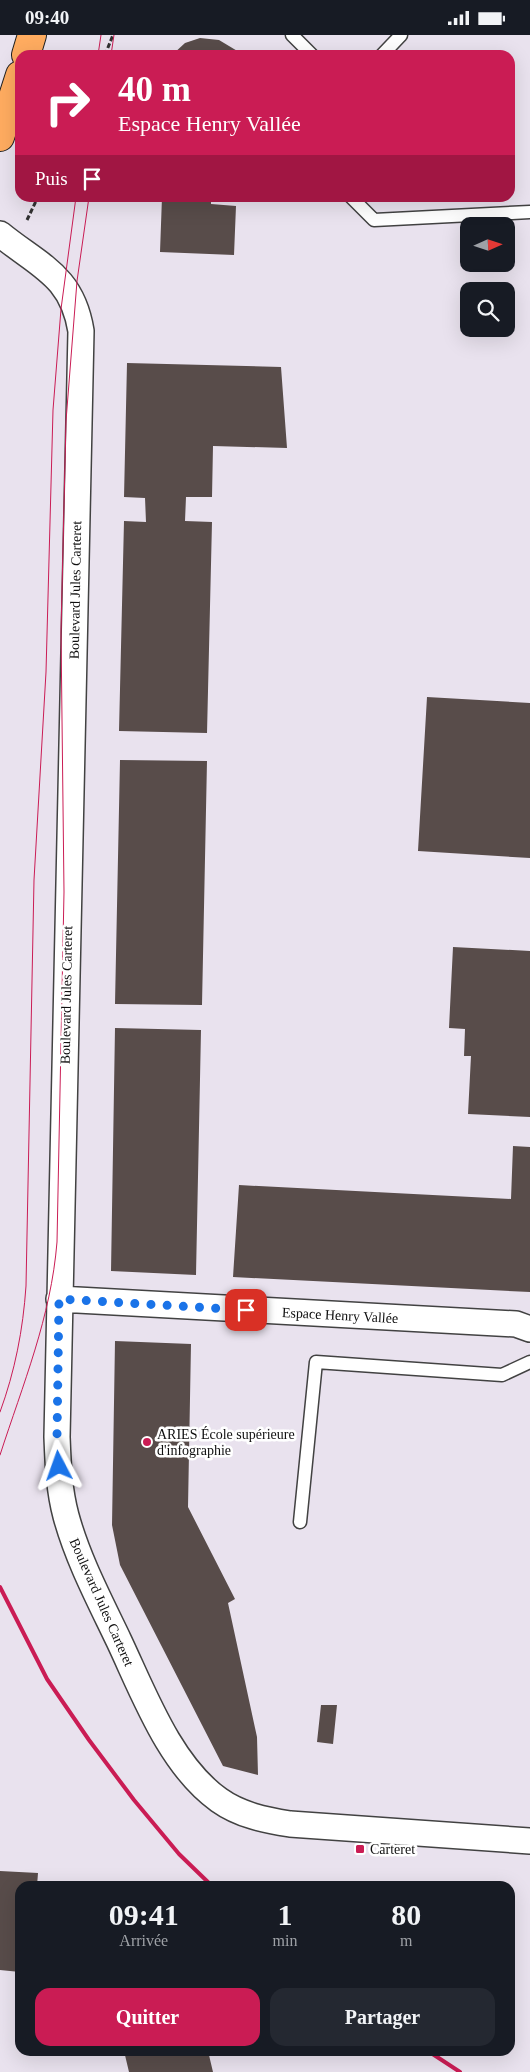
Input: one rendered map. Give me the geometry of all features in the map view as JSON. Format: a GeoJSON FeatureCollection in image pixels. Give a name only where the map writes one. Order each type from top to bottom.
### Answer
{"type":"FeatureCollection","features":[{"type":"Feature","properties":{"kind":"main road"},"geometry":{"type":"LineString","coordinates":[[28,50],[32,35]]}},
{"type":"Feature","properties":{"kind":"main road"},"geometry":{"type":"LineString","coordinates":[[0,137],[15,90]]}},
{"type":"Feature","properties":{"kind":"street","name":"Boulevard Jules Carteret"},"geometry":{"type":"LineString","coordinates":[[0,234],[48,269],[69,293],[78,312],[80,331],[57,1437],[60,1481],[66,1515],[77,1549],[159,1725],[183,1763],[200,1783],[219,1800],[262,1819],[290,1824],[530,1841]]}},
{"type":"Feature","properties":{"kind":"street","name":"Espace Henry Vallée"},"geometry":{"type":"LineString","coordinates":[[59,1299],[516,1324],[530,1329]]}},
{"type":"Feature","properties":{"kind":"lane"},"geometry":{"type":"LineString","coordinates":[[292,35],[307,50]]}},
{"type":"Feature","properties":{"kind":"lane"},"geometry":{"type":"LineString","coordinates":[[386,50],[400,35]]}},
{"type":"Feature","properties":{"kind":"lane"},"geometry":{"type":"LineString","coordinates":[[356,202],[374,220],[530,211]]}},
{"type":"Feature","properties":{"kind":"lane"},"geometry":{"type":"LineString","coordinates":[[300,1522],[316,1362],[502,1375],[530,1362]]}},
{"type":"Feature","properties":{"kind":"path"},"geometry":{"type":"LineString","coordinates":[[107,50],[112,35]]}},
{"type":"Feature","properties":{"kind":"shaded area"},"geometry":{"type":"Polygon","coordinates":[[[0,35],[530,35],[530,2072],[0,2072],[0,35]]]}},
{"type":"Feature","properties":{"kind":"building"},"geometry":{"type":"Polygon","coordinates":[[[200,38],[219,40],[236,50],[177,50],[185,43],[200,38]]]}},
{"type":"Feature","properties":{"kind":"building"},"geometry":{"type":"Polygon","coordinates":[[[162,202],[211,202],[211,204],[236,206],[234,255],[160,252],[162,202]]]}},
{"type":"Feature","properties":{"kind":"building"},"geometry":{"type":"Polygon","coordinates":[[[127,363],[281,367],[287,448],[213,446],[212,497],[186,497],[185,521],[212,522],[207,733],[119,731],[124,521],[146,522],[145,498],[124,497],[127,363]]]}},
{"type":"Feature","properties":{"kind":"building"},"geometry":{"type":"Polygon","coordinates":[[[427,697],[530,703],[530,858],[418,851],[427,697]]]}},
{"type":"Feature","properties":{"kind":"building"},"geometry":{"type":"Polygon","coordinates":[[[120,760],[207,761],[202,1005],[115,1004],[120,760]]]}},
{"type":"Feature","properties":{"kind":"building"},"geometry":{"type":"Polygon","coordinates":[[[453,947],[530,951],[530,1117],[468,1114],[471,1056],[464,1056],[465,1029],[449,1028],[453,947]]]}},
{"type":"Feature","properties":{"kind":"building"},"geometry":{"type":"Polygon","coordinates":[[[115,1028],[201,1030],[196,1275],[111,1271],[115,1028]]]}},
{"type":"Feature","properties":{"kind":"building"},"geometry":{"type":"Polygon","coordinates":[[[513,1146],[530,1147],[530,1292],[233,1277],[239,1185],[511,1199],[513,1146]]]}},
{"type":"Feature","properties":{"kind":"building"},"geometry":{"type":"Polygon","coordinates":[[[115,1341],[191,1344],[188,1507],[235,1599],[228,1603],[257,1737],[258,1775],[223,1766],[120,1565],[112,1525],[115,1341]]]}},
{"type":"Feature","properties":{"kind":"building"},"geometry":{"type":"Polygon","coordinates":[[[321,1705],[337,1705],[333,1744],[317,1742],[321,1705]]]}},
{"type":"Feature","properties":{"kind":"building"},"geometry":{"type":"Polygon","coordinates":[[[0,1871],[38,1873],[37,1881],[15,1881],[15,1972],[0,1970],[0,1871]]]}},
{"type":"Feature","properties":{"kind":"building"},"geometry":{"type":"Polygon","coordinates":[[[125,2056],[209,2056],[213,2072],[129,2072],[125,2056]]]}},
{"type":"Feature","properties":{"kind":"tram line"},"geometry":{"type":"LineString","coordinates":[[99,50],[101,35]]}},
{"type":"Feature","properties":{"kind":"tram line"},"geometry":{"type":"LineString","coordinates":[[112,50],[114,35]]}},
{"type":"Feature","properties":{"kind":"tram line"},"geometry":{"type":"LineString","coordinates":[[0,1412],[17,1350],[26,1286],[34,880],[46,672],[53,410],[61,309],[75,202]]}},
{"type":"Feature","properties":{"kind":"tram line"},"geometry":{"type":"LineString","coordinates":[[0,1455],[27,1376],[42,1324],[54,1270],[57,1242],[64,892],[61,632],[66,421],[77,281],[88,202]]}},
{"type":"Feature","properties":{"kind":"railway"},"geometry":{"type":"LineString","coordinates":[[0,1587],[47,1679],[89,1740],[134,1800],[179,1854],[207,1881]]}},
{"type":"Feature","properties":{"kind":"railway"},"geometry":{"type":"LineString","coordinates":[[436,2056],[460,2072]]}},
{"type":"Feature","properties":{"kind":"place","name":"ARIES École supérieure d'infographie"},"geometry":{"type":"Point","coordinates":[147,1442]}},
{"type":"Feature","properties":{"kind":"place","name":"Carteret"},"geometry":{"type":"Point","coordinates":[360,1849]}},
{"type":"Feature","properties":{"kind":"route"},"geometry":{"type":"LineString","coordinates":[[59,1466],[57,1437],[59,1299],[246,1310]]}}]}
